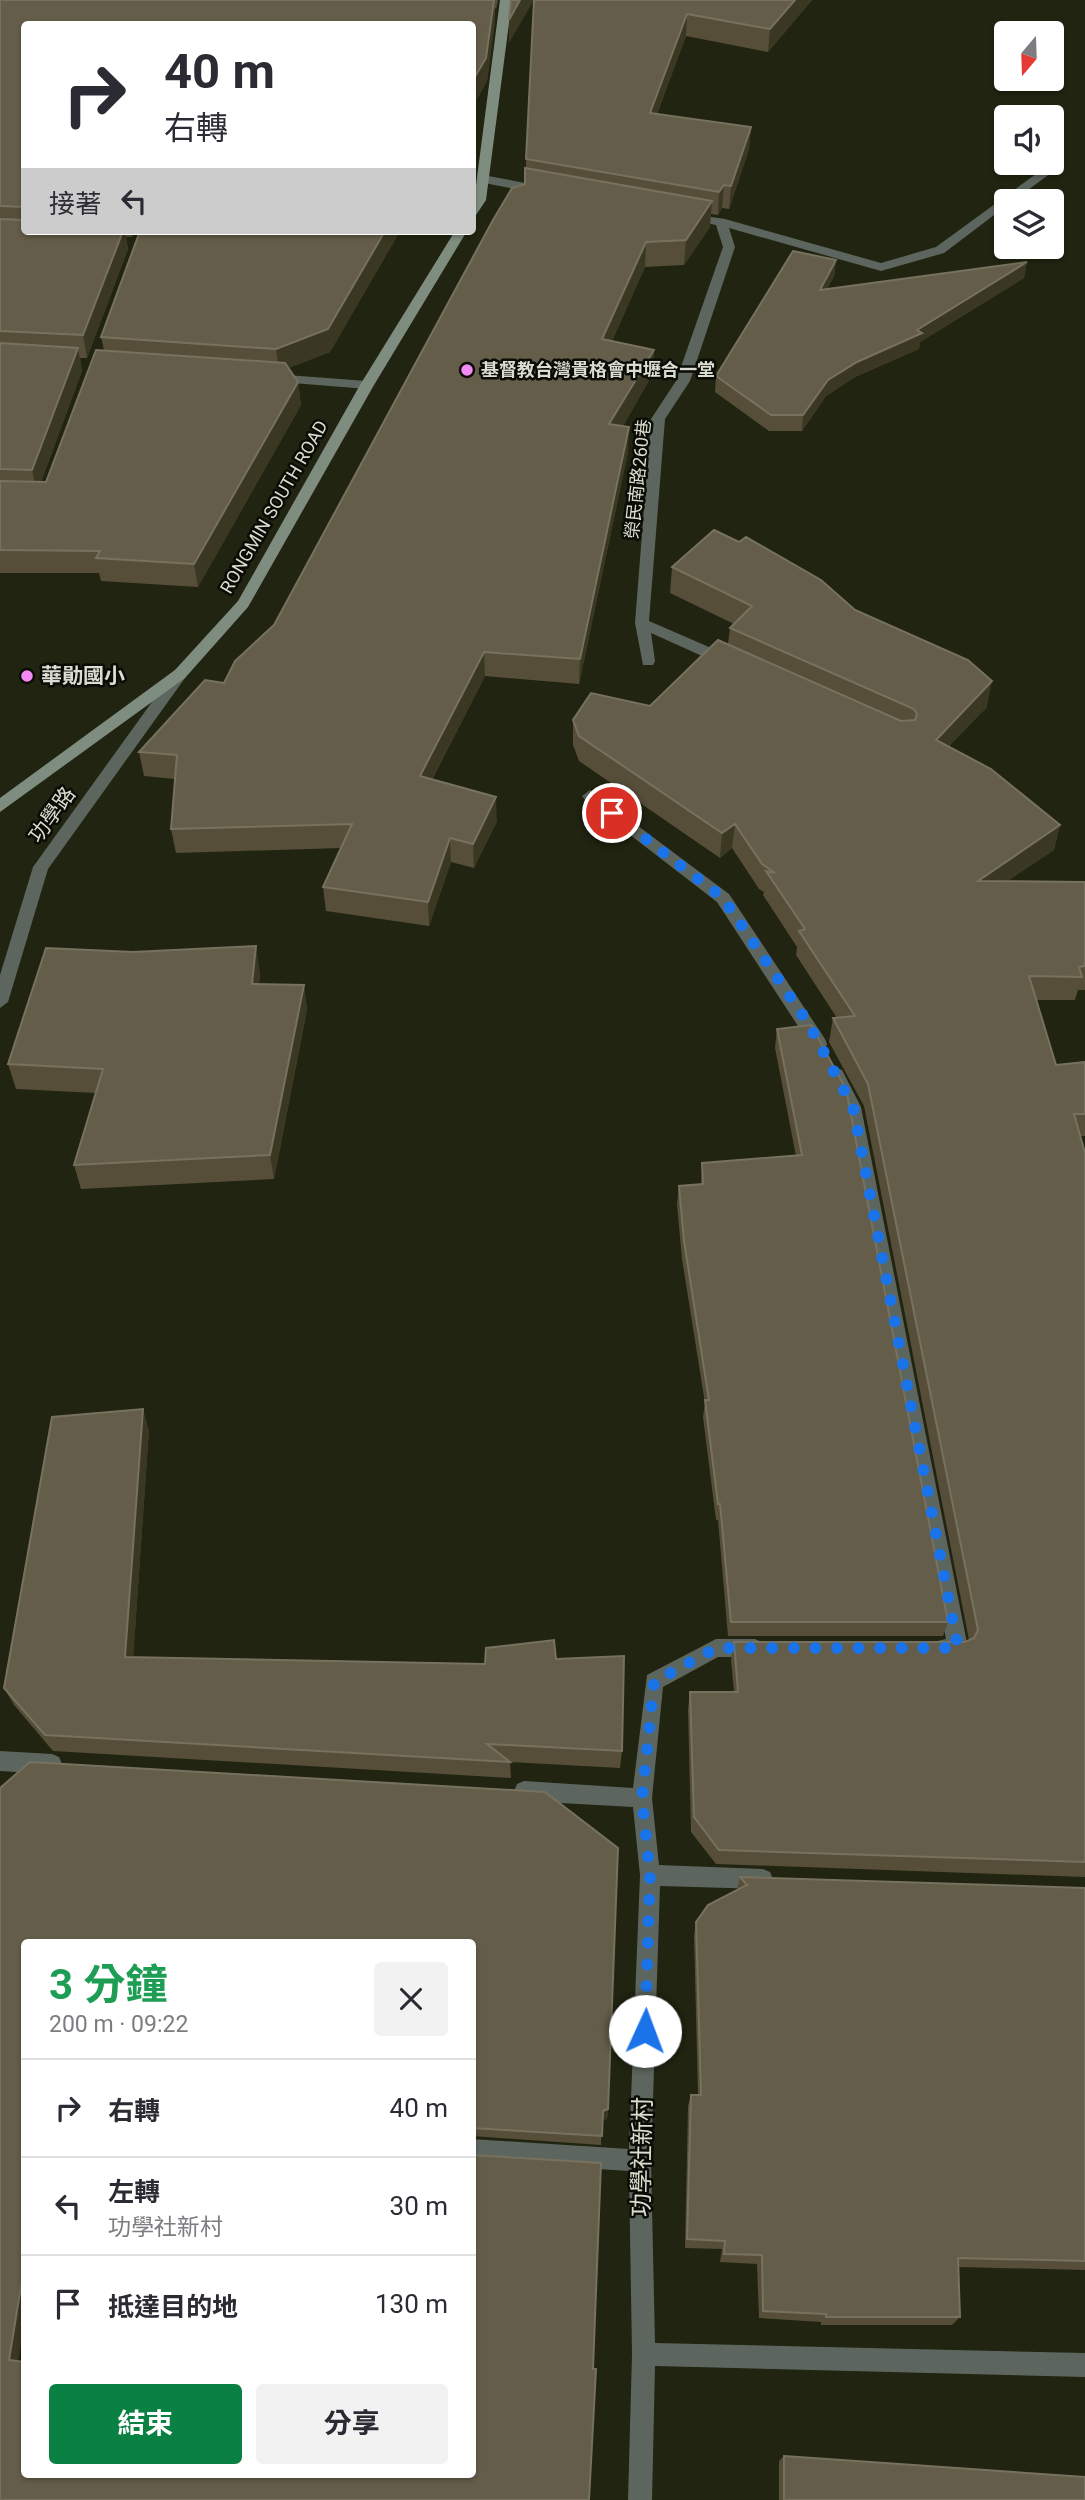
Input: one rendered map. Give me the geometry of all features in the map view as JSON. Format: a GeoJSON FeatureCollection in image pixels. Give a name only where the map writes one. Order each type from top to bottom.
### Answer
{"type":"FeatureCollection","features":[{"type":"Feature","properties":{"kind":"street"},"geometry":{"type":"LineString","coordinates":[[476,206],[480,200],[506,0]]}},
{"type":"Feature","properties":{"kind":"street"},"geometry":{"type":"LineString","coordinates":[[491,13],[505,15]]}},
{"type":"Feature","properties":{"kind":"street"},"geometry":{"type":"LineString","coordinates":[[681,215],[721,222],[881,267],[940,250],[1040,175]]}},
{"type":"Feature","properties":{"kind":"street"},"geometry":{"type":"LineString","coordinates":[[482,180],[549,191]]}},
{"type":"Feature","properties":{"kind":"street","name":"榮民南路260巷"},"geometry":{"type":"LineString","coordinates":[[648,661],[642,623],[658,419],[683,381],[729,247],[721,222]]}},
{"type":"Feature","properties":{"kind":"street","name":"RONGMIN SOUTH ROAD"},"geometry":{"type":"LineString","coordinates":[[0,806],[180,674],[243,604],[367,384],[459,235]]}},
{"type":"Feature","properties":{"kind":"street"},"geometry":{"type":"LineString","coordinates":[[258,377],[367,384]]}},
{"type":"Feature","properties":{"kind":"street"},"geometry":{"type":"LineString","coordinates":[[642,623],[741,667]]}},
{"type":"Feature","properties":{"kind":"street","name":"功學路"},"geometry":{"type":"LineString","coordinates":[[0,1002],[41,867],[180,674]]}},
{"type":"Feature","properties":{"kind":"street"},"geometry":{"type":"LineString","coordinates":[[590,796],[723,898],[808,1023],[853,1107],[958,1648],[918,1648]]}},
{"type":"Feature","properties":{"kind":"street","name":"功學社新村"},"geometry":{"type":"LineString","coordinates":[[640,2500],[644,2354],[640,2161],[650,1875],[642,1798],[654,1682],[716,1648],[770,1648]]}},
{"type":"Feature","properties":{"kind":"street"},"geometry":{"type":"LineString","coordinates":[[0,1761],[70,1765]]}},
{"type":"Feature","properties":{"kind":"street"},"geometry":{"type":"LineString","coordinates":[[502,1790],[642,1798]]}},
{"type":"Feature","properties":{"kind":"street"},"geometry":{"type":"LineString","coordinates":[[650,1875],[786,1880]]}},
{"type":"Feature","properties":{"kind":"street"},"geometry":{"type":"LineString","coordinates":[[476,2150],[640,2161]]}},
{"type":"Feature","properties":{"kind":"street"},"geometry":{"type":"LineString","coordinates":[[644,2354],[1085,2365]]}},
{"type":"Feature","properties":{"kind":"building"},"geometry":{"type":"Polygon","coordinates":[[[0,0],[494,0],[486,58],[476,75],[476,21],[21,21],[21,207],[0,206],[0,0]]]}},
{"type":"Feature","properties":{"kind":"building"},"geometry":{"type":"Polygon","coordinates":[[[511,0],[520,0],[509,20],[511,0]]]}},
{"type":"Feature","properties":{"kind":"building"},"geometry":{"type":"Polygon","coordinates":[[[534,0],[795,0],[770,29],[687,14],[650,113],[751,127],[731,186],[724,185],[719,192],[526,159],[534,0]]]}},
{"type":"Feature","properties":{"kind":"building"},"geometry":{"type":"Polygon","coordinates":[[[525,168],[712,201],[686,240],[646,242],[602,339],[654,350],[609,424],[629,427],[580,659],[484,652],[420,776],[496,797],[473,844],[450,838],[428,902],[323,887],[352,824],[171,829],[177,755],[139,752],[205,680],[224,683],[235,661],[274,625],[493,220],[512,188],[525,184],[525,168]]]}},
{"type":"Feature","properties":{"kind":"building"},"geometry":{"type":"Polygon","coordinates":[[[0,219],[21,220],[21,235],[121,235],[83,335],[0,331],[0,219]]]}},
{"type":"Feature","properties":{"kind":"building"},"geometry":{"type":"Polygon","coordinates":[[[139,235],[383,235],[328,329],[276,349],[101,337],[139,235]]]}},
{"type":"Feature","properties":{"kind":"building"},"geometry":{"type":"Polygon","coordinates":[[[793,251],[836,260],[820,290],[1027,262],[917,330],[922,333],[857,362],[828,380],[803,415],[771,415],[716,376],[793,251]]]}},
{"type":"Feature","properties":{"kind":"building"},"geometry":{"type":"Polygon","coordinates":[[[0,343],[78,348],[32,470],[0,469],[0,343]]]}},
{"type":"Feature","properties":{"kind":"building"},"geometry":{"type":"Polygon","coordinates":[[[96,350],[285,363],[298,382],[194,564],[96,558],[100,551],[0,550],[0,481],[46,482],[96,350]]]}},
{"type":"Feature","properties":{"kind":"building"},"geometry":{"type":"Polygon","coordinates":[[[714,530],[739,542],[746,537],[821,580],[855,610],[968,660],[992,681],[936,740],[991,769],[1060,825],[978,881],[1085,882],[1085,966],[1079,967],[1082,977],[1029,976],[1056,1065],[1085,1062],[1085,1114],[1074,1114],[1085,1153],[1085,1862],[719,1850],[694,1817],[690,1692],[738,1692],[734,1642],[965,1642],[974,1638],[978,1630],[868,1084],[833,1018],[855,1016],[799,931],[805,929],[766,871],[775,873],[762,864],[735,824],[722,833],[579,736],[573,720],[591,693],[650,706],[718,640],[901,721],[915,720],[917,714],[914,709],[730,628],[752,606],[672,567],[714,530]]]}},
{"type":"Feature","properties":{"kind":"building"},"geometry":{"type":"Polygon","coordinates":[[[256,946],[252,984],[304,985],[270,1155],[74,1165],[103,1069],[8,1064],[46,948],[133,952],[256,946]]]}},
{"type":"Feature","properties":{"kind":"building"},"geometry":{"type":"Polygon","coordinates":[[[811,1025],[846,1089],[948,1622],[731,1622],[720,1504],[705,1400],[709,1400],[684,1241],[679,1186],[703,1184],[702,1163],[802,1155],[777,1029],[811,1025]]]}},
{"type":"Feature","properties":{"kind":"building"},"geometry":{"type":"Polygon","coordinates":[[[143,1409],[125,1657],[485,1664],[486,1648],[554,1640],[556,1659],[624,1656],[622,1751],[487,1744],[510,1762],[45,1735],[4,1688],[52,1417],[143,1409]]]}},
{"type":"Feature","properties":{"kind":"building"},"geometry":{"type":"Polygon","coordinates":[[[30,1762],[545,1792],[618,1848],[608,2109],[603,2111],[602,2136],[476,2128],[476,1939],[21,1939],[21,2286],[9,2360],[21,2362],[21,2478],[476,2478],[476,2155],[601,2163],[593,2369],[596,2369],[589,2500],[0,2500],[0,1788],[30,1762]]]}},
{"type":"Feature","properties":{"kind":"building"},"geometry":{"type":"Polygon","coordinates":[[[740,1877],[1085,1888],[1085,2261],[958,2258],[960,2317],[826,2317],[826,2314],[763,2311],[762,2255],[724,2254],[725,2241],[687,2239],[691,2095],[701,2095],[696,1922],[708,1905],[747,1885],[740,1877]]]}},
{"type":"Feature","properties":{"kind":"building"},"geometry":{"type":"Polygon","coordinates":[[[784,2456],[1085,2477],[1085,2500],[784,2500],[784,2456]]]}},
{"type":"Feature","properties":{"kind":"place","name":"基督教台灣貴格會中壢合一堂"},"geometry":{"type":"Point","coordinates":[467,370]}},
{"type":"Feature","properties":{"kind":"place","name":"華勛國小"},"geometry":{"type":"Point","coordinates":[27,676]}},
{"type":"Feature","properties":{"kind":"route"},"geometry":{"type":"LineString","coordinates":[[612,813],[723,898],[808,1023],[853,1107],[958,1648],[716,1648],[654,1682],[642,1798],[650,1875],[645,2031]]}}]}
